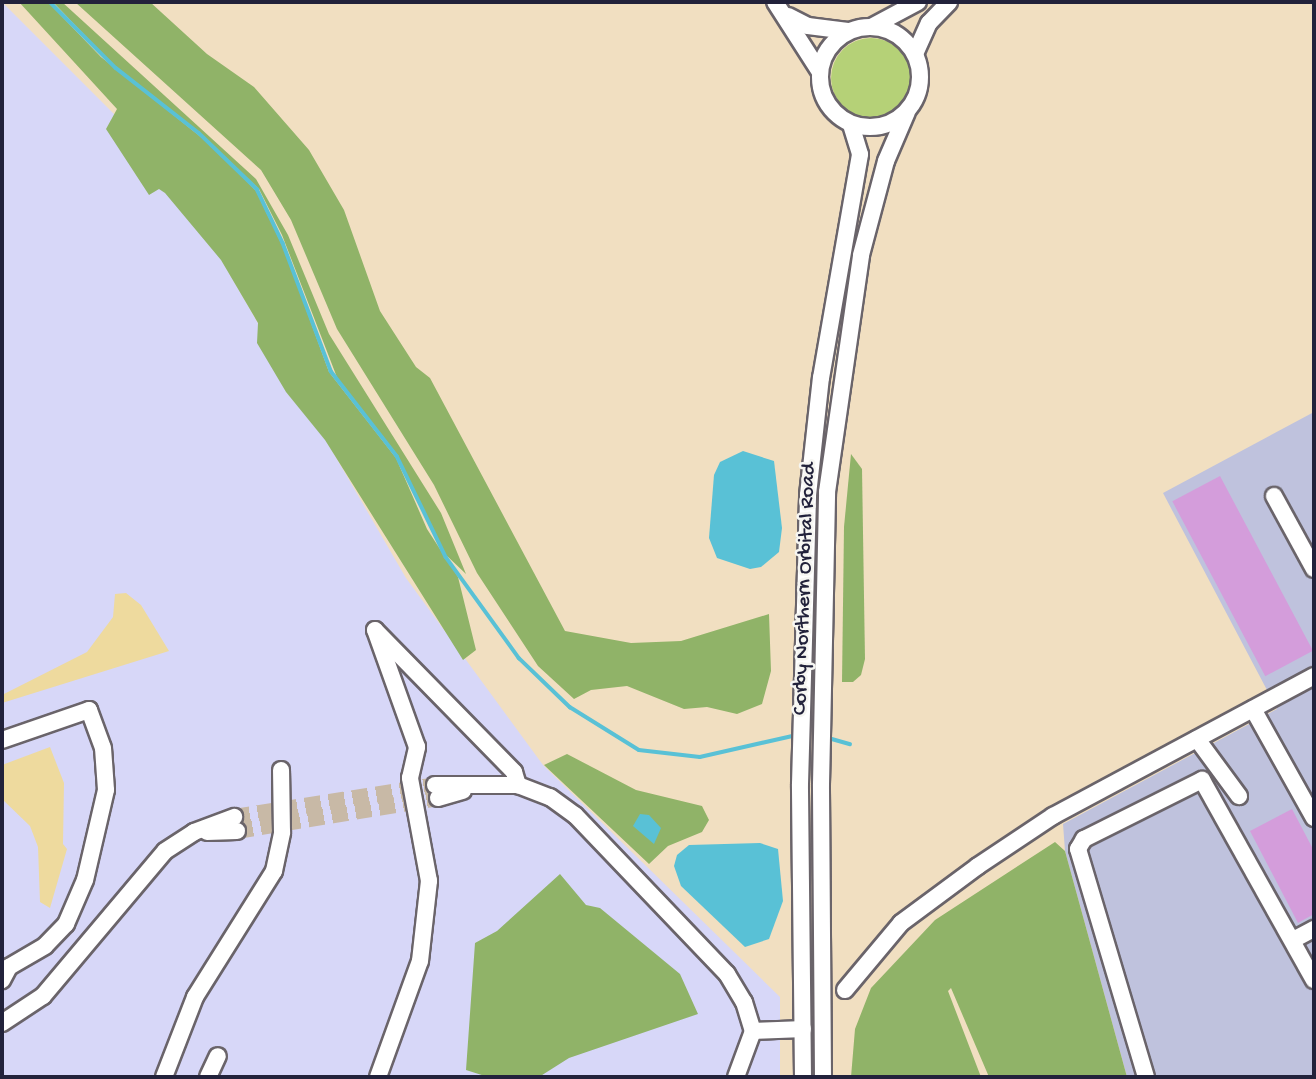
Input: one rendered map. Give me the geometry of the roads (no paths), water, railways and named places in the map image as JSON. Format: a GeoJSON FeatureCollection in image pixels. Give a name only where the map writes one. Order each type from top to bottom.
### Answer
{"type":"FeatureCollection","features":[{"type":"Feature","properties":{"kind":"street"},"geometry":{"type":"LineString","coordinates":[[775,2],[786,15],[820,72],[825,100],[851,124],[881,127],[907,112],[920,85],[915,54],[929,23],[949,2]]}},
{"type":"Feature","properties":{"kind":"street"},"geometry":{"type":"LineString","coordinates":[[786,15],[808,26],[848,31],[873,26],[918,2]]}},
{"type":"Feature","properties":{"kind":"street"},"geometry":{"type":"LineString","coordinates":[[873,26],[890,30],[915,54]]}},
{"type":"Feature","properties":{"kind":"street"},"geometry":{"type":"LineString","coordinates":[[820,72],[830,46],[848,31]]}},
{"type":"Feature","properties":{"kind":"street","name":"Corby Northern Orbital Road"},"geometry":{"type":"LineString","coordinates":[[823,1077],[821,784],[827,492],[841,373],[860,255],[886,161],[907,112]]}},
{"type":"Feature","properties":{"kind":"street","name":"Corby Northern Orbital Road"},"geometry":{"type":"LineString","coordinates":[[803,1077],[800,784],[808,495],[821,378],[860,154],[851,124]]}},
{"type":"Feature","properties":{"kind":"street"},"geometry":{"type":"LineString","coordinates":[[1274,496],[1314,569]]}},
{"type":"Feature","properties":{"kind":"street"},"geometry":{"type":"LineString","coordinates":[[378,1077],[420,961],[429,881],[410,778],[417,747],[375,630],[514,772],[517,785]]}},
{"type":"Feature","properties":{"kind":"street"},"geometry":{"type":"LineString","coordinates":[[845,990],[901,923],[944,889],[1053,816],[1314,676]]}},
{"type":"Feature","properties":{"kind":"street"},"geometry":{"type":"LineString","coordinates":[[1253,709],[1314,818]]}},
{"type":"Feature","properties":{"kind":"street"},"geometry":{"type":"LineString","coordinates":[[2,740],[89,710],[103,748],[106,790],[85,880],[66,924],[45,946],[9,967],[2,980]]}},
{"type":"Feature","properties":{"kind":"street"},"geometry":{"type":"LineString","coordinates":[[1197,739],[1239,796]]}},
{"type":"Feature","properties":{"kind":"street"},"geometry":{"type":"LineString","coordinates":[[164,1077],[195,997],[274,871],[282,831],[281,770]]}},
{"type":"Feature","properties":{"kind":"street"},"geometry":{"type":"LineString","coordinates":[[1146,1077],[1080,843],[1202,780],[1314,980]]}},
{"type":"Feature","properties":{"kind":"street"},"geometry":{"type":"LineString","coordinates":[[437,792],[482,785],[517,785],[550,797],[575,815],[727,974],[744,1002],[753,1031],[736,1077]]}},
{"type":"Feature","properties":{"kind":"street"},"geometry":{"type":"LineString","coordinates":[[2,1023],[43,996],[149,865],[194,832],[235,824]]}},
{"type":"Feature","properties":{"kind":"street"},"geometry":{"type":"LineString","coordinates":[[1293,940],[1314,929]]}},
{"type":"Feature","properties":{"kind":"street"},"geometry":{"type":"LineString","coordinates":[[753,1031],[803,1029]]}},
{"type":"Feature","properties":{"kind":"street"},"geometry":{"type":"LineString","coordinates":[[208,1077],[218,1056]]}},
{"type":"Feature","properties":{"kind":"water"},"geometry":{"type":"Polygon","coordinates":[[[743,451],[774,461],[782,528],[779,552],[761,567],[750,569],[717,558],[709,538],[714,475],[720,462],[743,451]]]}},
{"type":"Feature","properties":{"kind":"water"},"geometry":{"type":"Polygon","coordinates":[[[640,814],[649,815],[661,828],[654,844],[633,826],[640,814]]]}},
{"type":"Feature","properties":{"kind":"water"},"geometry":{"type":"Polygon","coordinates":[[[760,843],[778,849],[783,901],[769,939],[745,947],[681,886],[674,866],[677,855],[689,845],[760,843]]]}},
{"type":"Feature","properties":{"kind":"waterway"},"geometry":{"type":"LineString","coordinates":[[50,2],[116,68],[199,133],[257,189],[283,243],[331,371],[397,456],[446,557],[519,658],[570,707],[639,750],[700,757],[797,735]]}},
{"type":"Feature","properties":{"kind":"waterway"},"geometry":{"type":"LineString","coordinates":[[825,737],[850,744]]}},
{"type":"Feature","properties":{"kind":"tunnel"},"geometry":{"type":"LineString","coordinates":[[234,817],[435,785]]}},
{"type":"Feature","properties":{"kind":"tunnel"},"geometry":{"type":"LineString","coordinates":[[237,831],[438,798]]}}]}
